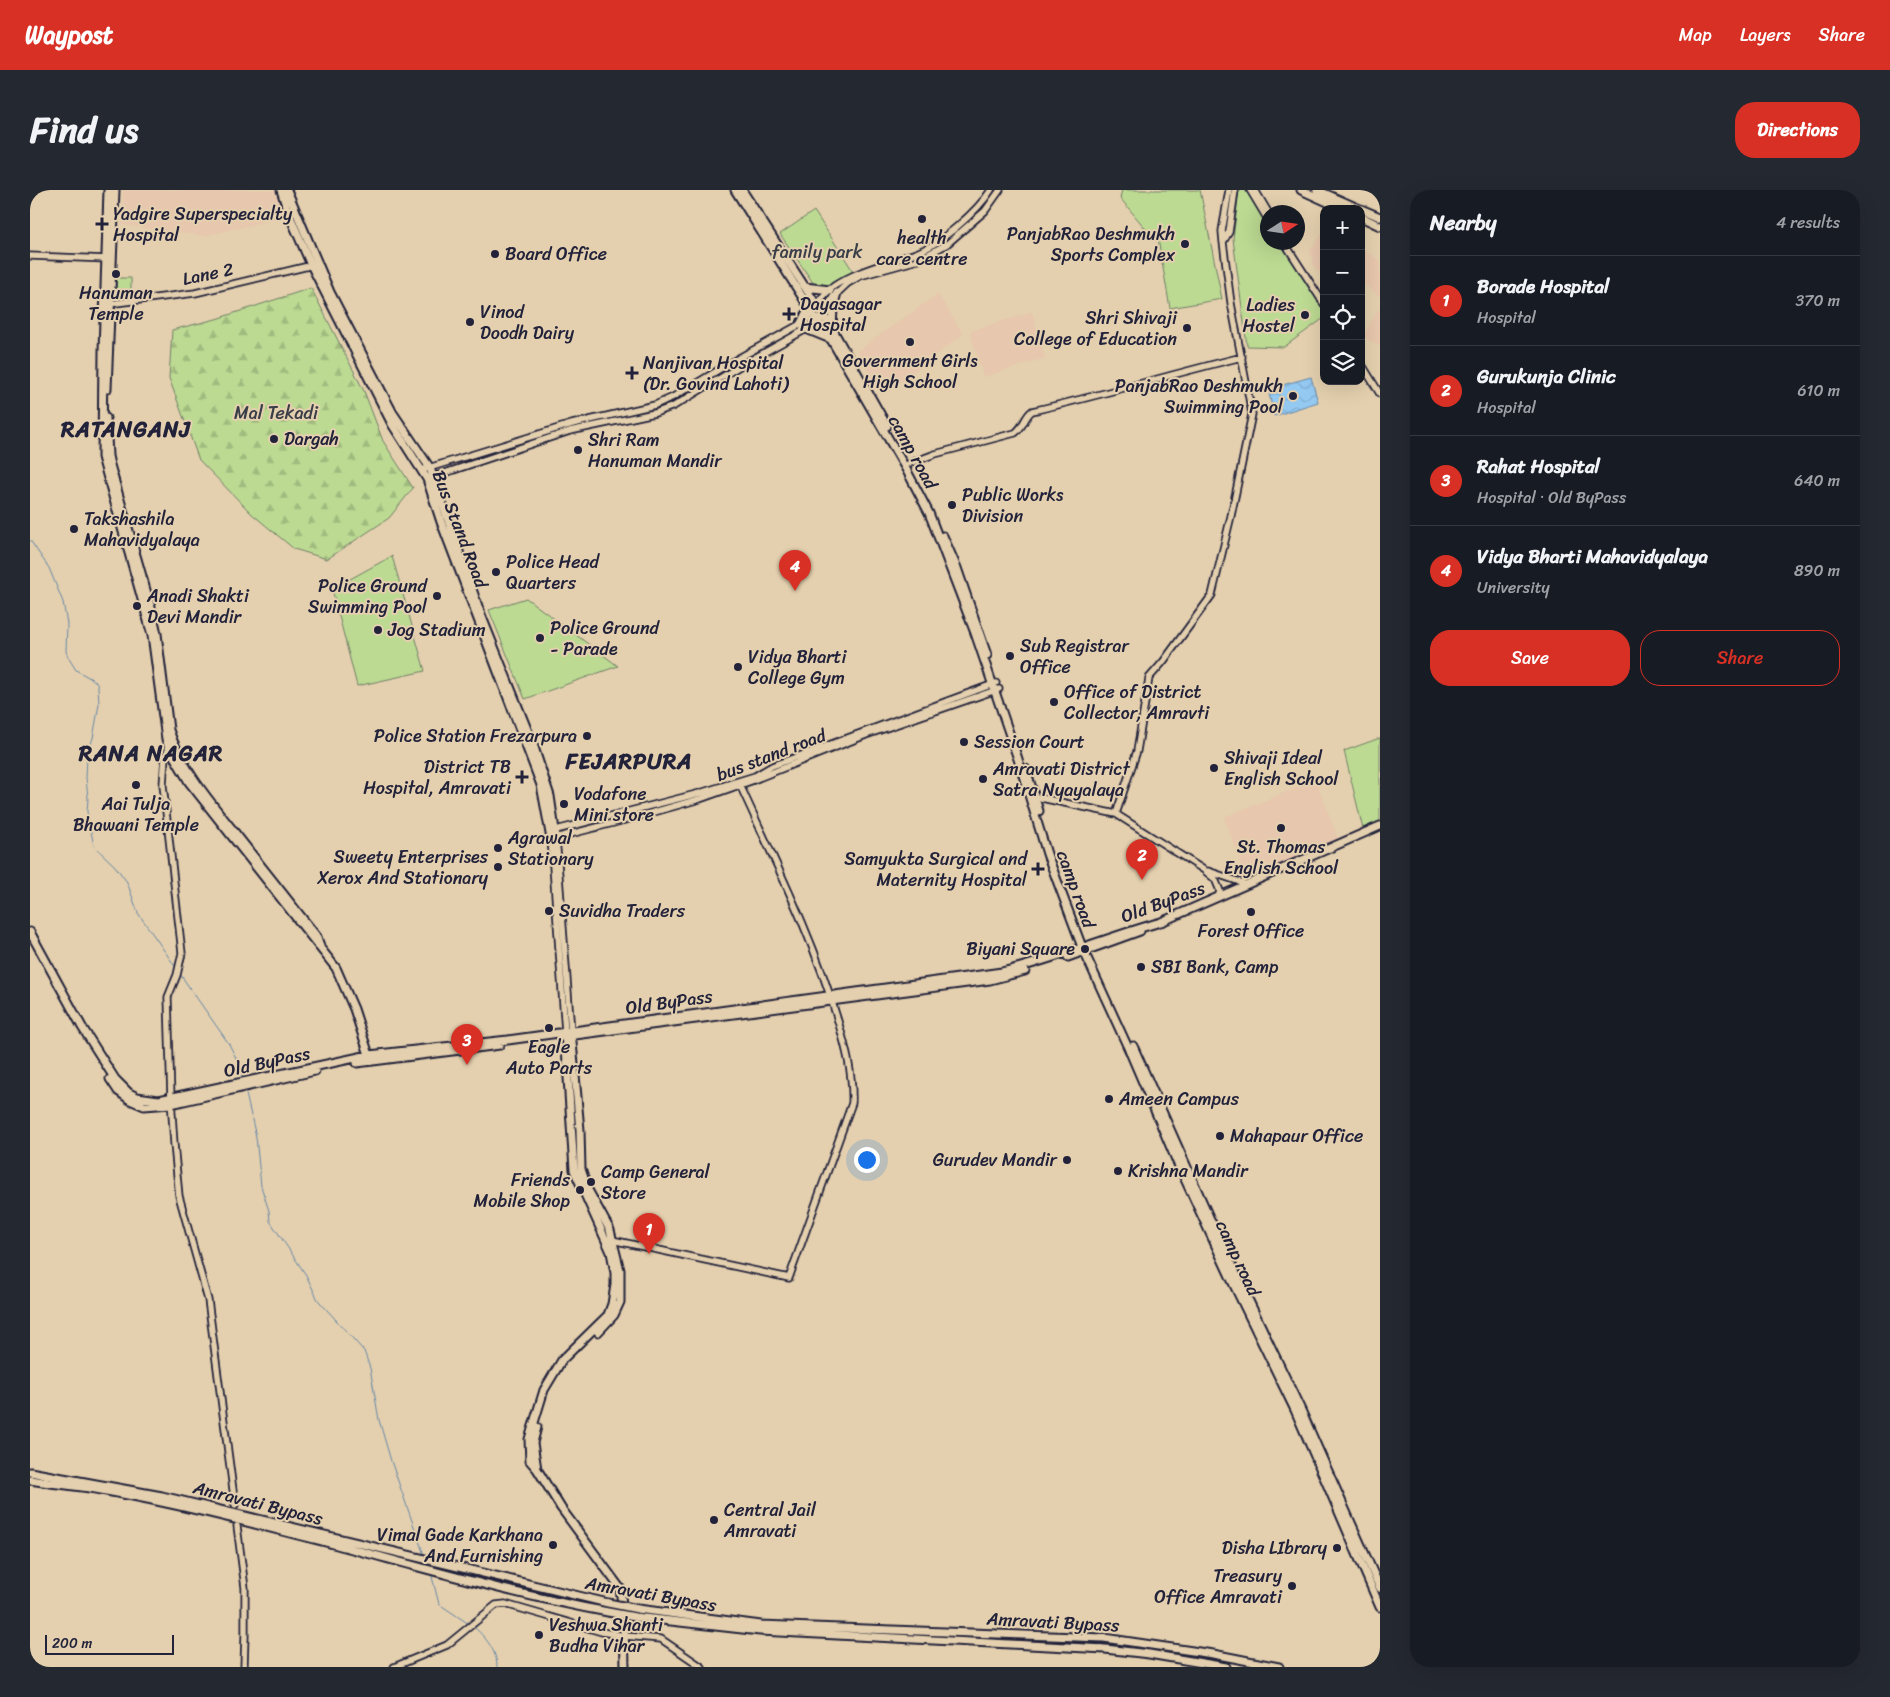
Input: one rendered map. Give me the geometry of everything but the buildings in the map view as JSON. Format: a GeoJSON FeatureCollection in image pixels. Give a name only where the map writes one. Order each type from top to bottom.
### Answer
{"type":"FeatureCollection","features":[{"type":"Feature","properties":{"kind":"main road"},"geometry":{"type":"LineString","coordinates":[[108,190],[109,259]]}},
{"type":"Feature","properties":{"kind":"main road"},"geometry":{"type":"LineString","coordinates":[[115,190],[107,304],[106,415],[108,456],[152,610],[157,634],[171,745],[206,796],[317,937],[321,948],[340,976],[354,1009],[370,1058]]}},
{"type":"Feature","properties":{"kind":"main road","name":"Bus Stand Road"},"geometry":{"type":"LineString","coordinates":[[281,190],[288,212],[392,424],[422,470],[430,478]]}},
{"type":"Feature","properties":{"kind":"main road","name":"Bus Stand Road"},"geometry":{"type":"LineString","coordinates":[[287,190],[314,264],[393,413],[430,468],[430,478],[480,612],[533,744],[550,796],[553,835]]}},
{"type":"Feature","properties":{"kind":"main road","name":"camp road"},"geometry":{"type":"LineString","coordinates":[[735,190],[818,322],[831,339],[906,469],[929,513],[995,686]]}},
{"type":"Feature","properties":{"kind":"main road","name":"camp road"},"geometry":{"type":"LineString","coordinates":[[742,190],[832,329],[933,512],[957,568],[1050,852],[1085,949],[1177,1162],[1295,1410],[1380,1607]]}},
{"type":"Feature","properties":{"kind":"main road"},"geometry":{"type":"LineString","coordinates":[[1301,190],[1334,205]]}},
{"type":"Feature","properties":{"kind":"main road"},"geometry":{"type":"LineString","coordinates":[[1317,190],[1352,205]]}},
{"type":"Feature","properties":{"kind":"main road"},"geometry":{"type":"LineString","coordinates":[[1365,211],[1380,217]]}},
{"type":"Feature","properties":{"kind":"main road"},"geometry":{"type":"LineString","coordinates":[[1365,219],[1380,226]]}},
{"type":"Feature","properties":{"kind":"main road"},"geometry":{"type":"LineString","coordinates":[[805,287],[834,291],[832,329]]}},
{"type":"Feature","properties":{"kind":"main road"},"geometry":{"type":"LineString","coordinates":[[809,307],[803,327],[831,339]]}},
{"type":"Feature","properties":{"kind":"main road","name":"Old ByPass"},"geometry":{"type":"LineString","coordinates":[[30,943],[77,1027],[118,1091],[130,1100],[144,1106],[370,1058],[832,999],[1002,972],[1085,949],[1161,922],[1380,826]]}},
{"type":"Feature","properties":{"kind":"main road","name":"Old ByPass"},"geometry":{"type":"LineString","coordinates":[[30,932],[82,1027],[115,1079],[129,1093],[137,1097],[171,1101]]}},
{"type":"Feature","properties":{"kind":"main road","name":"camp road"},"geometry":{"type":"LineString","coordinates":[[1085,949],[1155,1094],[1209,1217],[1300,1408],[1380,1588]]}},
{"type":"Feature","properties":{"kind":"main road"},"geometry":{"type":"LineString","coordinates":[[537,1469],[534,1443],[536,1430],[552,1382],[569,1358],[608,1322],[620,1302],[620,1270],[610,1230],[588,1190],[581,1169],[580,1130],[568,1034]]}},
{"type":"Feature","properties":{"kind":"main road"},"geometry":{"type":"LineString","coordinates":[[568,1034],[574,1170],[611,1252],[615,1285],[608,1315],[562,1360],[544,1390],[529,1439],[530,1461],[561,1508],[620,1588],[625,1636],[625,1667]]}},
{"type":"Feature","properties":{"kind":"main road","name":"Amravati Bypass"},"geometry":{"type":"LineString","coordinates":[[30,1472],[162,1496],[448,1566],[638,1609],[761,1625],[1104,1638],[1213,1654],[1279,1667]]}},
{"type":"Feature","properties":{"kind":"main road","name":"Amravati Bypass"},"geometry":{"type":"LineString","coordinates":[[30,1480],[101,1490],[160,1503],[570,1605],[635,1617],[760,1631],[1105,1649],[1149,1654],[1226,1667]]}},
{"type":"Feature","properties":{"kind":"street"},"geometry":{"type":"LineString","coordinates":[[430,478],[570,431],[668,409],[803,327],[817,305],[857,272],[917,253],[939,240],[972,213],[991,190]]}},
{"type":"Feature","properties":{"kind":"street"},"geometry":{"type":"LineString","coordinates":[[422,470],[572,424],[655,405],[673,397],[737,359],[803,327],[818,322],[834,291],[860,276],[918,260],[947,244],[985,211],[1000,190]]}},
{"type":"Feature","properties":{"kind":"street"},"geometry":{"type":"LineString","coordinates":[[1116,814],[1137,751],[1149,678],[1164,662],[1212,595],[1231,516],[1252,414],[1231,303],[1223,242],[1222,231],[1229,190]]}},
{"type":"Feature","properties":{"kind":"street"},"geometry":{"type":"LineString","coordinates":[[1223,242],[1229,232],[1236,190]]}},
{"type":"Feature","properties":{"kind":"street"},"geometry":{"type":"LineString","coordinates":[[1250,190],[1260,207]]}},
{"type":"Feature","properties":{"kind":"street"},"geometry":{"type":"LineString","coordinates":[[1255,190],[1264,205]]}},
{"type":"Feature","properties":{"kind":"street"},"geometry":{"type":"LineString","coordinates":[[1289,250],[1320,298]]}},
{"type":"Feature","properties":{"kind":"street"},"geometry":{"type":"LineString","coordinates":[[30,256],[109,259]]}},
{"type":"Feature","properties":{"kind":"street","name":"Lane 2"},"geometry":{"type":"LineString","coordinates":[[107,304],[194,293],[314,264]]}},
{"type":"Feature","properties":{"kind":"street"},"geometry":{"type":"LineString","coordinates":[[908,464],[935,454],[1015,433],[1020,429],[1026,417],[1032,411],[1242,357]]}},
{"type":"Feature","properties":{"kind":"street"},"geometry":{"type":"LineString","coordinates":[[1365,370],[1380,394]]}},
{"type":"Feature","properties":{"kind":"street","name":"bus stand road"},"geometry":{"type":"LineString","coordinates":[[553,835],[633,818],[700,799],[976,695],[995,686]]}},
{"type":"Feature","properties":{"kind":"street","name":"bus stand road"},"geometry":{"type":"LineString","coordinates":[[553,835],[755,776],[772,766],[995,686]]}},
{"type":"Feature","properties":{"kind":"street"},"geometry":{"type":"LineString","coordinates":[[171,745],[165,756],[163,785],[182,953],[177,975],[168,998],[171,1101],[179,1196],[208,1300],[235,1505]]}},
{"type":"Feature","properties":{"kind":"street"},"geometry":{"type":"LineString","coordinates":[[612,1240],[789,1278],[852,1103],[849,1060],[832,999],[818,961],[740,785]]}},
{"type":"Feature","properties":{"kind":"street"},"geometry":{"type":"LineString","coordinates":[[1032,796],[1116,814],[1204,870],[1215,879],[1219,886],[1218,897]]}},
{"type":"Feature","properties":{"kind":"street"},"geometry":{"type":"LineString","coordinates":[[553,835],[568,1034]]}},
{"type":"Feature","properties":{"kind":"street"},"geometry":{"type":"LineString","coordinates":[[1204,870],[1246,884]]}},
{"type":"Feature","properties":{"kind":"street"},"geometry":{"type":"LineString","coordinates":[[237,1526],[245,1588],[246,1634],[244,1667]]}},
{"type":"Feature","properties":{"kind":"street"},"geometry":{"type":"LineString","coordinates":[[394,1667],[447,1645],[496,1605],[504,1604],[625,1636],[661,1639],[702,1667]]}},
{"type":"Feature","properties":{"kind":"shaded area"},"geometry":{"type":"Polygon","coordinates":[[[123,190],[275,190],[283,217],[205,236],[122,225],[123,190]]]}},
{"type":"Feature","properties":{"kind":"shaded area"},"geometry":{"type":"Polygon","coordinates":[[[1320,237],[1320,272],[1316,270],[1310,251],[1320,237]]]}},
{"type":"Feature","properties":{"kind":"shaded area"},"geometry":{"type":"Polygon","coordinates":[[[1365,251],[1380,260],[1380,297],[1365,285],[1365,251]]]}},
{"type":"Feature","properties":{"kind":"shaded area","name":"Government Girls High School"},"geometry":{"type":"Polygon","coordinates":[[[938,294],[963,334],[882,396],[857,351],[938,294]]]}},
{"type":"Feature","properties":{"kind":"shaded area"},"geometry":{"type":"Polygon","coordinates":[[[1380,307],[1380,347],[1365,337],[1365,333],[1380,307]]]}},
{"type":"Feature","properties":{"kind":"shaded area"},"geometry":{"type":"Polygon","coordinates":[[[1032,312],[1045,358],[983,377],[970,331],[1032,312]]]}},
{"type":"Feature","properties":{"kind":"shaded area","name":"St. Thomas English School"},"geometry":{"type":"Polygon","coordinates":[[[1316,780],[1338,839],[1256,876],[1242,876],[1239,856],[1224,817],[1316,780]]]}},
{"type":"Feature","properties":{"kind":"green space","name":"PanjabRao Deshmukh Sports Complex"},"geometry":{"type":"Polygon","coordinates":[[[1122,190],[1200,190],[1222,299],[1170,308],[1157,233],[1150,234],[1120,198],[1122,190]]]}},
{"type":"Feature","properties":{"kind":"green space"},"geometry":{"type":"Polygon","coordinates":[[[1239,190],[1250,190],[1260,206],[1260,250],[1286,250],[1320,305],[1320,321],[1284,347],[1247,346],[1233,239],[1239,190]]]}},
{"type":"Feature","properties":{"kind":"green space","name":"family park"},"geometry":{"type":"Polygon","coordinates":[[[814,211],[853,271],[820,293],[780,234],[814,211]]]}},
{"type":"Feature","properties":{"kind":"green space"},"geometry":{"type":"Polygon","coordinates":[[[116,278],[131,278],[131,295],[116,296],[116,278]]]}},
{"type":"Feature","properties":{"kind":"green space","name":"Mal Tekadi"},"geometry":{"type":"Polygon","coordinates":[[[311,288],[364,391],[383,441],[413,488],[389,518],[327,559],[294,549],[252,514],[199,460],[169,378],[172,330],[216,319],[311,288]]]}},
{"type":"Feature","properties":{"kind":"green space","name":"Jog Stadium"},"geometry":{"type":"Polygon","coordinates":[[[392,556],[425,671],[357,686],[332,589],[392,556]]]}},
{"type":"Feature","properties":{"kind":"green space","name":"Police Ground - Parade"},"geometry":{"type":"Polygon","coordinates":[[[526,598],[618,666],[525,699],[489,610],[526,598]]]}},
{"type":"Feature","properties":{"kind":"green space"},"geometry":{"type":"Polygon","coordinates":[[[1380,738],[1380,821],[1363,829],[1344,751],[1380,738]]]}},
{"type":"Feature","properties":{"kind":"water","name":"PanjabRao Deshmukh Swimming Pool"},"geometry":{"type":"Polygon","coordinates":[[[1311,377],[1318,402],[1274,416],[1268,389],[1311,377]]]}},
{"type":"Feature","properties":{"kind":"waterway"},"geometry":{"type":"LineString","coordinates":[[30,540],[49,568],[63,602],[67,624],[66,651],[68,657],[76,670],[95,681],[98,686],[99,704],[93,738],[87,755],[86,778],[87,812],[94,846],[115,866],[127,882],[138,913],[177,969]]}},
{"type":"Feature","properties":{"kind":"waterway"},"geometry":{"type":"LineString","coordinates":[[180,974],[229,1044],[238,1062],[242,1078]]}},
{"type":"Feature","properties":{"kind":"waterway"},"geometry":{"type":"LineString","coordinates":[[246,1094],[256,1137],[261,1186],[269,1211],[270,1221],[306,1275],[318,1300],[364,1351],[370,1368],[379,1420],[391,1461],[424,1555]]}},
{"type":"Feature","properties":{"kind":"waterway"},"geometry":{"type":"LineString","coordinates":[[431,1573],[439,1604],[469,1624]]}},
{"type":"Feature","properties":{"kind":"waterway"},"geometry":{"type":"LineString","coordinates":[[473,1626],[493,1649],[497,1667]]}},
{"type":"Feature","properties":{"kind":"place","name":"health care centre"},"geometry":{"type":"Point","coordinates":[922,219]}},
{"type":"Feature","properties":{"kind":"place","name":"Yadgire Superspecialty Hospital"},"geometry":{"type":"Point","coordinates":[102,224]}},
{"type":"Feature","properties":{"kind":"place","name":"PanjabRao Deshmukh Sports Complex"},"geometry":{"type":"Point","coordinates":[1185,244]}},
{"type":"Feature","properties":{"kind":"place","name":"Board Office"},"geometry":{"type":"Point","coordinates":[495,254]}},
{"type":"Feature","properties":{"kind":"place","name":"Hanuman Temple"},"geometry":{"type":"Point","coordinates":[116,274]}},
{"type":"Feature","properties":{"kind":"place","name":"Dayasagar Hospital"},"geometry":{"type":"Point","coordinates":[789,314]}},
{"type":"Feature","properties":{"kind":"place","name":"Ladies Hostel"},"geometry":{"type":"Point","coordinates":[1305,315]}},
{"type":"Feature","properties":{"kind":"place","name":"Vinod Doodh Dairy"},"geometry":{"type":"Point","coordinates":[470,322]}},
{"type":"Feature","properties":{"kind":"place","name":"Shri Shivaji College of Education"},"geometry":{"type":"Point","coordinates":[1187,328]}},
{"type":"Feature","properties":{"kind":"place","name":"Government Girls High School"},"geometry":{"type":"Point","coordinates":[910,342]}},
{"type":"Feature","properties":{"kind":"place","name":"Nanjivan Hospital (Dr. Govind Lahoti)"},"geometry":{"type":"Point","coordinates":[632,373]}},
{"type":"Feature","properties":{"kind":"place","name":"PanjabRao Deshmukh Swimming Pool"},"geometry":{"type":"Point","coordinates":[1293,396]}},
{"type":"Feature","properties":{"kind":"place","name":"Dargah"},"geometry":{"type":"Point","coordinates":[274,439]}},
{"type":"Feature","properties":{"kind":"place","name":"Shri Ram Hanuman Mandir"},"geometry":{"type":"Point","coordinates":[578,450]}},
{"type":"Feature","properties":{"kind":"place","name":"Public Works Division"},"geometry":{"type":"Point","coordinates":[952,505]}},
{"type":"Feature","properties":{"kind":"place","name":"Takshashila Mahavidyalaya"},"geometry":{"type":"Point","coordinates":[74,529]}},
{"type":"Feature","properties":{"kind":"place","name":"Police Head Quarters"},"geometry":{"type":"Point","coordinates":[496,572]}},
{"type":"Feature","properties":{"kind":"place","name":"Vidya Bharti Mahavidyalaya"},"geometry":{"type":"Point","coordinates":[795,591]}},
{"type":"Feature","properties":{"kind":"place","name":"Police Ground Swimming Pool"},"geometry":{"type":"Point","coordinates":[437,596]}},
{"type":"Feature","properties":{"kind":"place","name":"Anadi Shakti Devi Mandir"},"geometry":{"type":"Point","coordinates":[137,606]}},
{"type":"Feature","properties":{"kind":"place","name":"Jog Stadium"},"geometry":{"type":"Point","coordinates":[378,630]}},
{"type":"Feature","properties":{"kind":"place","name":"Police Ground - Parade"},"geometry":{"type":"Point","coordinates":[540,638]}},
{"type":"Feature","properties":{"kind":"place","name":"Sub Registrar Office"},"geometry":{"type":"Point","coordinates":[1010,656]}},
{"type":"Feature","properties":{"kind":"place","name":"Vidya Bharti College Gym"},"geometry":{"type":"Point","coordinates":[738,667]}},
{"type":"Feature","properties":{"kind":"place","name":"Office of District Collector, Amravti"},"geometry":{"type":"Point","coordinates":[1054,702]}},
{"type":"Feature","properties":{"kind":"place","name":"Police Station Frezarpura"},"geometry":{"type":"Point","coordinates":[587,736]}},
{"type":"Feature","properties":{"kind":"place","name":"Session Court"},"geometry":{"type":"Point","coordinates":[964,742]}},
{"type":"Feature","properties":{"kind":"place","name":"Shivaji Ideal English School"},"geometry":{"type":"Point","coordinates":[1214,768]}},
{"type":"Feature","properties":{"kind":"place","name":"District TB Hospital, Amravati"},"geometry":{"type":"Point","coordinates":[522,777]}},
{"type":"Feature","properties":{"kind":"place","name":"Amravati District Satra Nyayalaya"},"geometry":{"type":"Point","coordinates":[983,779]}},
{"type":"Feature","properties":{"kind":"place","name":"Aai Tulja Bhawani Temple"},"geometry":{"type":"Point","coordinates":[136,785]}},
{"type":"Feature","properties":{"kind":"place","name":"Vodafone Mini store"},"geometry":{"type":"Point","coordinates":[564,804]}},
{"type":"Feature","properties":{"kind":"place","name":"St. Thomas English School"},"geometry":{"type":"Point","coordinates":[1281,828]}},
{"type":"Feature","properties":{"kind":"place","name":"Agrawal Stationary"},"geometry":{"type":"Point","coordinates":[498,848]}},
{"type":"Feature","properties":{"kind":"place","name":"Sweety Enterprises Xerox And Stationary"},"geometry":{"type":"Point","coordinates":[498,867]}},
{"type":"Feature","properties":{"kind":"place","name":"Samyukta Surgical and Maternity Hospital"},"geometry":{"type":"Point","coordinates":[1038,869]}},
{"type":"Feature","properties":{"kind":"place","name":"Gurukunja Clinic"},"geometry":{"type":"Point","coordinates":[1142,880]}},
{"type":"Feature","properties":{"kind":"place","name":"Suvidha Traders"},"geometry":{"type":"Point","coordinates":[549,911]}},
{"type":"Feature","properties":{"kind":"place","name":"Forest Office"},"geometry":{"type":"Point","coordinates":[1251,912]}},
{"type":"Feature","properties":{"kind":"place","name":"Biyani Square"},"geometry":{"type":"Point","coordinates":[1085,949]}},
{"type":"Feature","properties":{"kind":"place","name":"SBI Bank, Camp"},"geometry":{"type":"Point","coordinates":[1141,967]}},
{"type":"Feature","properties":{"kind":"place","name":"Eagle Auto Parts"},"geometry":{"type":"Point","coordinates":[549,1028]}},
{"type":"Feature","properties":{"kind":"place","name":"Rahat Hospital"},"geometry":{"type":"Point","coordinates":[467,1065]}},
{"type":"Feature","properties":{"kind":"place","name":"Ameen Campus"},"geometry":{"type":"Point","coordinates":[1109,1099]}},
{"type":"Feature","properties":{"kind":"place","name":"Mahapaur Office"},"geometry":{"type":"Point","coordinates":[1220,1136]}},
{"type":"Feature","properties":{"kind":"place","name":"Gurudev Mandir"},"geometry":{"type":"Point","coordinates":[1067,1160]}},
{"type":"Feature","properties":{"kind":"place","name":"Krishna Mandir"},"geometry":{"type":"Point","coordinates":[1118,1171]}},
{"type":"Feature","properties":{"kind":"place","name":"Camp General Store"},"geometry":{"type":"Point","coordinates":[591,1182]}},
{"type":"Feature","properties":{"kind":"place","name":"Friends Mobile Shop"},"geometry":{"type":"Point","coordinates":[580,1190]}},
{"type":"Feature","properties":{"kind":"place","name":"Borade Hospital"},"geometry":{"type":"Point","coordinates":[649,1254]}},
{"type":"Feature","properties":{"kind":"place","name":"Central Jail Amravati"},"geometry":{"type":"Point","coordinates":[714,1520]}},
{"type":"Feature","properties":{"kind":"place","name":"Vimal Gade Karkhana And Furnishing"},"geometry":{"type":"Point","coordinates":[553,1545]}},
{"type":"Feature","properties":{"kind":"place","name":"Disha LIbrary"},"geometry":{"type":"Point","coordinates":[1337,1548]}},
{"type":"Feature","properties":{"kind":"place","name":"Treasury Office Amravati"},"geometry":{"type":"Point","coordinates":[1292,1586]}},
{"type":"Feature","properties":{"kind":"place","name":"Veshwa Shanti Budha Vihar"},"geometry":{"type":"Point","coordinates":[539,1635]}},
{"type":"Feature","properties":{"kind":"district","name":"RATANGANJ"},"geometry":{"type":"Point","coordinates":[126,429]}},
{"type":"Feature","properties":{"kind":"district","name":"RANA NAGAR"},"geometry":{"type":"Point","coordinates":[151,753]}},
{"type":"Feature","properties":{"kind":"district","name":"FEJARPURA"},"geometry":{"type":"Point","coordinates":[629,761]}}]}
